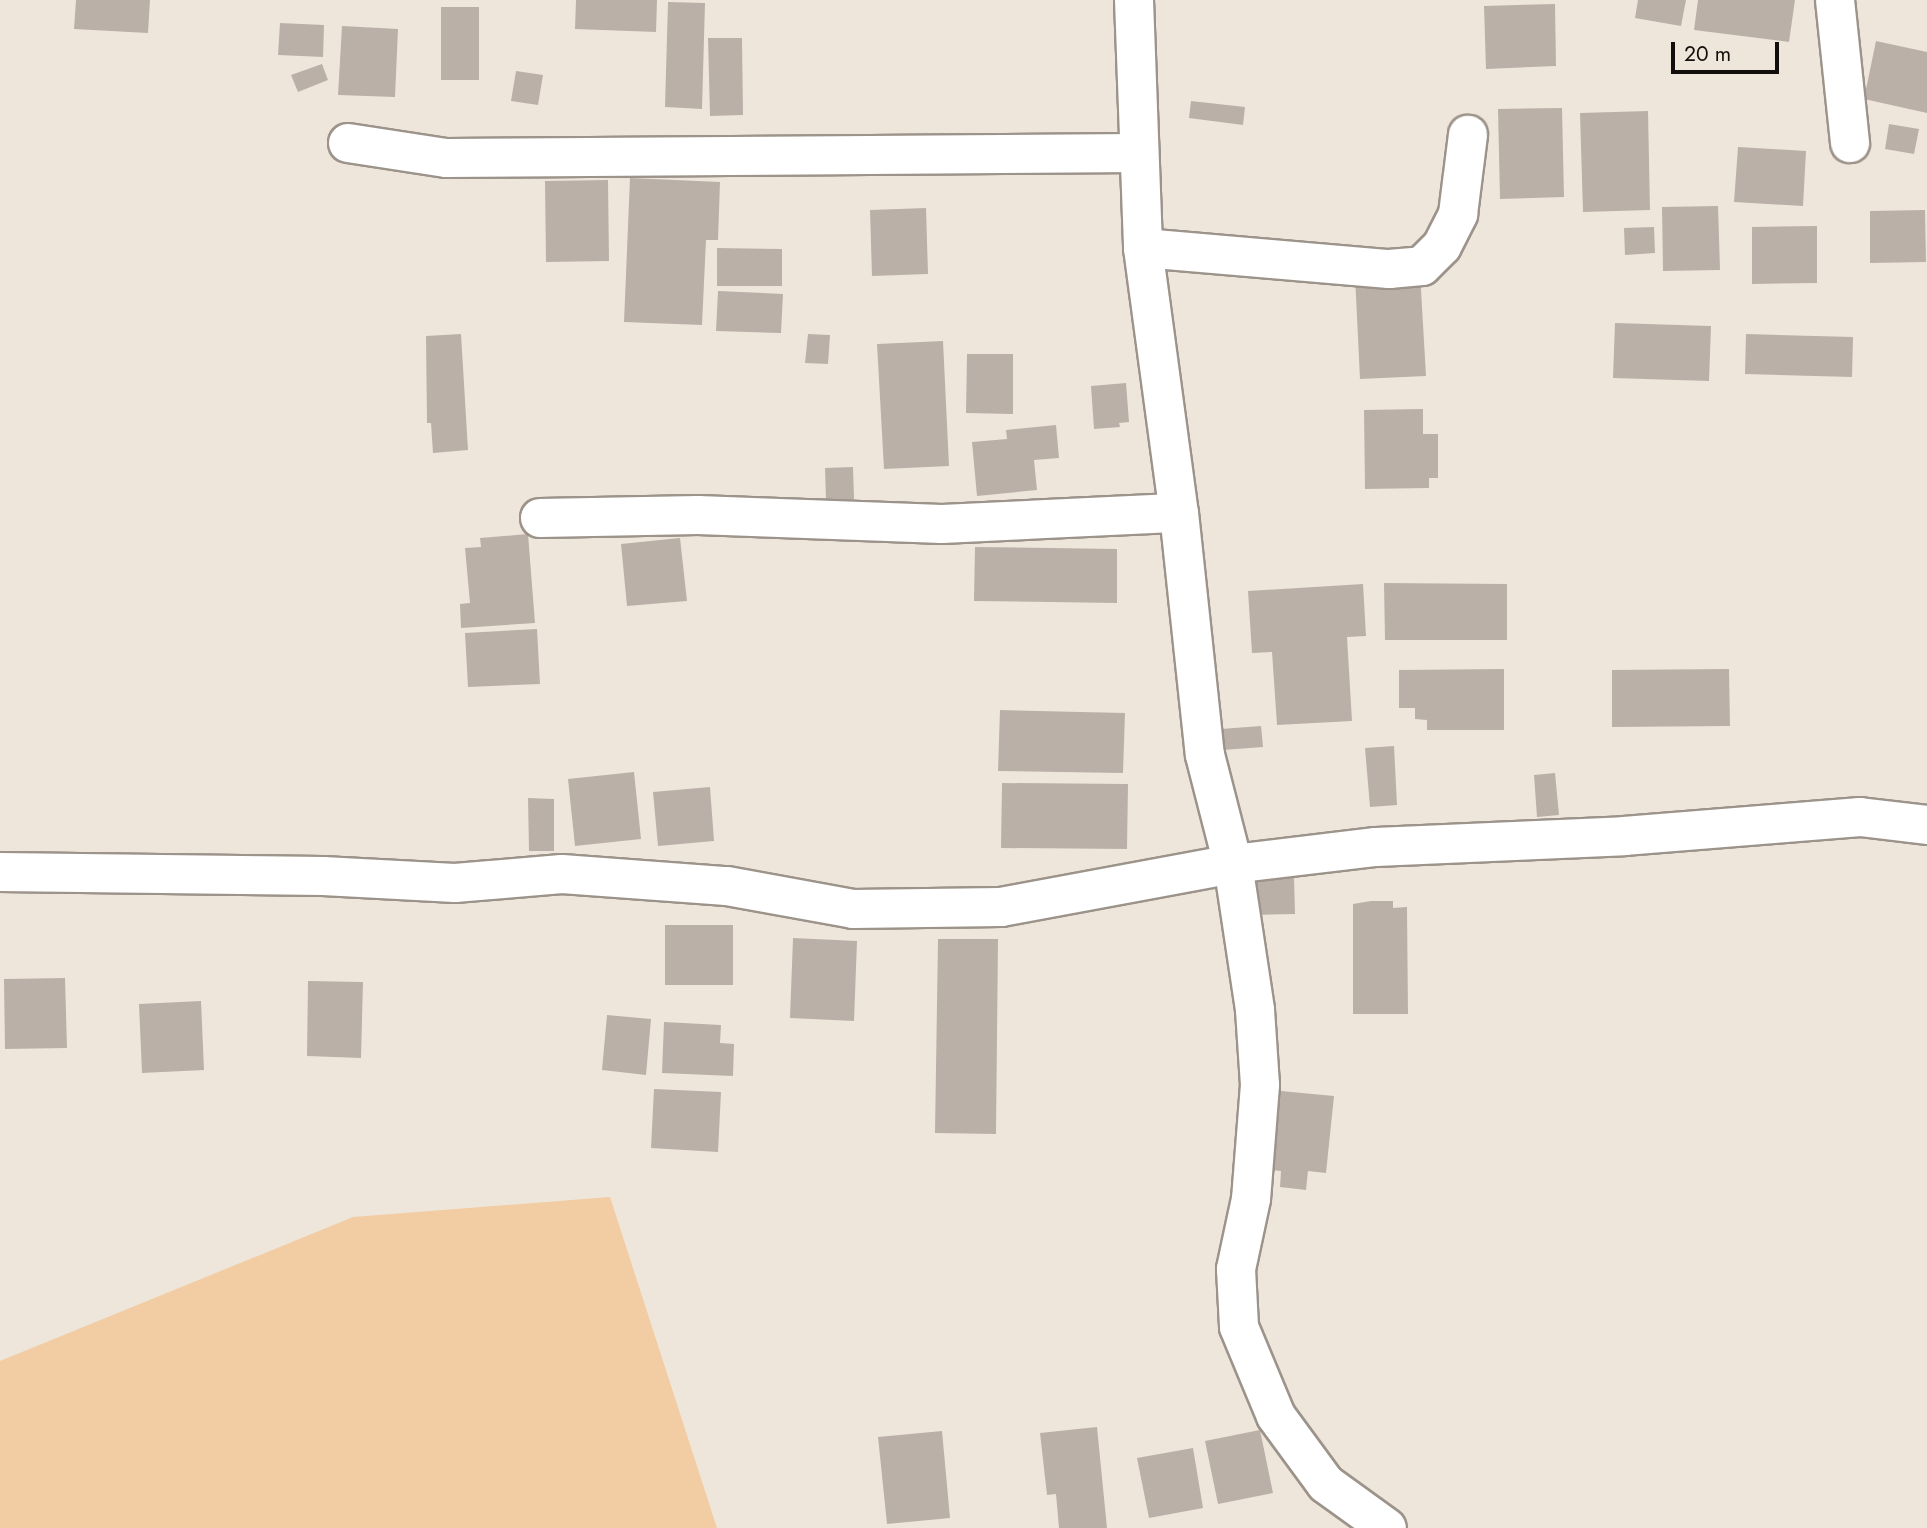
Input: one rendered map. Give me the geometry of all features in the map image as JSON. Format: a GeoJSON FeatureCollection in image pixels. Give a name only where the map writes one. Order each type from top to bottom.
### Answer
{"type":"FeatureCollection","features":[{"type":"Feature","properties":{"kind":"street"},"geometry":{"type":"LineString","coordinates":[[1134,0],[1143,248],[1179,513],[1205,755],[1233,864],[1250,968],[1260,1085],[1251,1199],[1236,1269],[1239,1327],[1276,1416],[1304,1455],[1326,1484],[1387,1528]]}},
{"type":"Feature","properties":{"kind":"street"},"geometry":{"type":"LineString","coordinates":[[1835,0],[1850,142]]}},
{"type":"Feature","properties":{"kind":"street"},"geometry":{"type":"LineString","coordinates":[[1143,248],[1389,269],[1422,266],[1442,246],[1458,214],[1468,135]]}},
{"type":"Feature","properties":{"kind":"street"},"geometry":{"type":"LineString","coordinates":[[348,143],[446,158],[1138,153]]}},
{"type":"Feature","properties":{"kind":"street"},"geometry":{"type":"LineString","coordinates":[[540,518],[698,515],[942,524],[1179,513]]}},
{"type":"Feature","properties":{"kind":"street"},"geometry":{"type":"LineString","coordinates":[[0,872],[323,876],[455,883],[562,874],[727,886],[853,909],[1001,907],[1233,864],[1376,847],[1624,835],[1860,817],[1927,825]]}},
{"type":"Feature","properties":{"kind":"shaded area"},"geometry":{"type":"Polygon","coordinates":[[[610,1197],[717,1528],[0,1528],[0,1361],[353,1217],[610,1197]]]}},
{"type":"Feature","properties":{"kind":"building"},"geometry":{"type":"Polygon","coordinates":[[[76,0],[150,0],[148,33],[74,29],[76,0]]]}},
{"type":"Feature","properties":{"kind":"building"},"geometry":{"type":"Polygon","coordinates":[[[576,0],[657,0],[656,32],[575,29],[576,0]]]}},
{"type":"Feature","properties":{"kind":"building"},"geometry":{"type":"Polygon","coordinates":[[[1638,0],[1686,0],[1681,26],[1635,18],[1638,0]]]}},
{"type":"Feature","properties":{"kind":"building"},"geometry":{"type":"Polygon","coordinates":[[[1698,0],[1795,0],[1789,42],[1694,30],[1698,0]]]}},
{"type":"Feature","properties":{"kind":"building"},"geometry":{"type":"Polygon","coordinates":[[[668,2],[705,3],[702,109],[665,107],[668,2]]]}},
{"type":"Feature","properties":{"kind":"building"},"geometry":{"type":"Polygon","coordinates":[[[1555,4],[1556,66],[1486,69],[1484,6],[1555,4]]]}},
{"type":"Feature","properties":{"kind":"building"},"geometry":{"type":"Polygon","coordinates":[[[441,7],[479,7],[479,80],[441,80],[441,7]]]}},
{"type":"Feature","properties":{"kind":"building"},"geometry":{"type":"Polygon","coordinates":[[[280,23],[324,25],[323,57],[278,55],[280,23]]]}},
{"type":"Feature","properties":{"kind":"building"},"geometry":{"type":"Polygon","coordinates":[[[342,26],[398,29],[395,97],[338,95],[342,26]]]}},
{"type":"Feature","properties":{"kind":"building"},"geometry":{"type":"Polygon","coordinates":[[[708,38],[742,38],[743,115],[710,116],[708,38]]]}},
{"type":"Feature","properties":{"kind":"building"},"geometry":{"type":"Polygon","coordinates":[[[1876,41],[1927,52],[1927,113],[1864,99],[1876,41]]]}},
{"type":"Feature","properties":{"kind":"building"},"geometry":{"type":"Polygon","coordinates":[[[322,64],[328,80],[298,92],[291,75],[322,64]]]}},
{"type":"Feature","properties":{"kind":"building"},"geometry":{"type":"Polygon","coordinates":[[[516,71],[543,75],[538,105],[511,101],[516,71]]]}},
{"type":"Feature","properties":{"kind":"building"},"geometry":{"type":"Polygon","coordinates":[[[1191,101],[1245,107],[1243,125],[1189,118],[1191,101]]]}},
{"type":"Feature","properties":{"kind":"building"},"geometry":{"type":"Polygon","coordinates":[[[1562,108],[1564,197],[1500,199],[1498,109],[1562,108]]]}},
{"type":"Feature","properties":{"kind":"building"},"geometry":{"type":"Polygon","coordinates":[[[1648,111],[1650,210],[1583,212],[1580,113],[1648,111]]]}},
{"type":"Feature","properties":{"kind":"building"},"geometry":{"type":"Polygon","coordinates":[[[1889,124],[1919,129],[1914,154],[1885,149],[1889,124]]]}},
{"type":"Feature","properties":{"kind":"building"},"geometry":{"type":"Polygon","coordinates":[[[1738,147],[1806,151],[1803,206],[1734,202],[1738,147]]]}},
{"type":"Feature","properties":{"kind":"building"},"geometry":{"type":"Polygon","coordinates":[[[630,178],[720,182],[718,240],[706,240],[702,325],[624,322],[630,178]]]}},
{"type":"Feature","properties":{"kind":"building"},"geometry":{"type":"Polygon","coordinates":[[[608,180],[609,261],[546,262],[545,181],[608,180]]]}},
{"type":"Feature","properties":{"kind":"building"},"geometry":{"type":"Polygon","coordinates":[[[1718,206],[1720,270],[1663,271],[1662,207],[1718,206]]]}},
{"type":"Feature","properties":{"kind":"building"},"geometry":{"type":"Polygon","coordinates":[[[926,208],[928,274],[872,276],[870,210],[926,208]]]}},
{"type":"Feature","properties":{"kind":"building"},"geometry":{"type":"Polygon","coordinates":[[[1925,210],[1926,262],[1870,263],[1870,211],[1925,210]]]}},
{"type":"Feature","properties":{"kind":"building"},"geometry":{"type":"Polygon","coordinates":[[[1817,226],[1817,283],[1752,284],[1752,227],[1817,226]]]}},
{"type":"Feature","properties":{"kind":"building"},"geometry":{"type":"Polygon","coordinates":[[[1654,227],[1655,253],[1625,255],[1624,228],[1654,227]]]}},
{"type":"Feature","properties":{"kind":"building"},"geometry":{"type":"Polygon","coordinates":[[[717,248],[782,249],[782,286],[717,286],[717,248]]]}},
{"type":"Feature","properties":{"kind":"building"},"geometry":{"type":"Polygon","coordinates":[[[1420,272],[1426,376],[1360,379],[1355,276],[1420,272]]]}},
{"type":"Feature","properties":{"kind":"building"},"geometry":{"type":"Polygon","coordinates":[[[718,291],[783,294],[781,333],[716,331],[718,291]]]}},
{"type":"Feature","properties":{"kind":"building"},"geometry":{"type":"Polygon","coordinates":[[[1615,323],[1711,326],[1709,381],[1613,378],[1615,323]]]}},
{"type":"Feature","properties":{"kind":"building"},"geometry":{"type":"Polygon","coordinates":[[[461,334],[468,450],[433,453],[431,423],[427,423],[426,336],[461,334]]]}},
{"type":"Feature","properties":{"kind":"building"},"geometry":{"type":"Polygon","coordinates":[[[808,334],[830,335],[828,364],[805,363],[808,334]]]}},
{"type":"Feature","properties":{"kind":"building"},"geometry":{"type":"Polygon","coordinates":[[[1746,334],[1853,337],[1852,377],[1745,374],[1746,334]]]}},
{"type":"Feature","properties":{"kind":"building"},"geometry":{"type":"Polygon","coordinates":[[[943,341],[949,466],[884,469],[877,344],[943,341]]]}},
{"type":"Feature","properties":{"kind":"building"},"geometry":{"type":"Polygon","coordinates":[[[967,354],[1013,354],[1013,414],[966,413],[967,354]]]}},
{"type":"Feature","properties":{"kind":"building"},"geometry":{"type":"Polygon","coordinates":[[[1126,383],[1129,422],[1119,423],[1120,427],[1094,429],[1091,386],[1126,383]]]}},
{"type":"Feature","properties":{"kind":"building"},"geometry":{"type":"Polygon","coordinates":[[[1423,409],[1423,434],[1438,434],[1438,478],[1429,478],[1429,488],[1365,489],[1364,410],[1423,409]]]}},
{"type":"Feature","properties":{"kind":"building"},"geometry":{"type":"Polygon","coordinates":[[[1056,425],[1059,458],[1034,460],[1037,490],[977,496],[972,442],[1007,439],[1006,430],[1056,425]]]}},
{"type":"Feature","properties":{"kind":"building"},"geometry":{"type":"Polygon","coordinates":[[[853,467],[854,499],[826,499],[825,468],[853,467]]]}},
{"type":"Feature","properties":{"kind":"building"},"geometry":{"type":"Polygon","coordinates":[[[528,534],[535,623],[461,628],[460,604],[470,603],[465,548],[481,547],[480,538],[528,534]]]}},
{"type":"Feature","properties":{"kind":"building"},"geometry":{"type":"Polygon","coordinates":[[[680,538],[687,601],[627,606],[621,544],[680,538]]]}},
{"type":"Feature","properties":{"kind":"building"},"geometry":{"type":"Polygon","coordinates":[[[975,547],[1117,549],[1117,603],[974,601],[975,547]]]}},
{"type":"Feature","properties":{"kind":"building"},"geometry":{"type":"Polygon","coordinates":[[[1384,583],[1507,584],[1507,640],[1385,640],[1384,583]]]}},
{"type":"Feature","properties":{"kind":"building"},"geometry":{"type":"Polygon","coordinates":[[[1363,584],[1366,636],[1347,637],[1352,721],[1277,725],[1272,652],[1252,653],[1248,591],[1363,584]]]}},
{"type":"Feature","properties":{"kind":"building"},"geometry":{"type":"Polygon","coordinates":[[[537,629],[540,684],[468,687],[465,633],[537,629]]]}},
{"type":"Feature","properties":{"kind":"building"},"geometry":{"type":"Polygon","coordinates":[[[1504,669],[1504,730],[1427,730],[1427,720],[1415,719],[1415,708],[1399,708],[1399,670],[1504,669]]]}},
{"type":"Feature","properties":{"kind":"building"},"geometry":{"type":"Polygon","coordinates":[[[1729,669],[1730,726],[1612,727],[1612,670],[1729,669]]]}},
{"type":"Feature","properties":{"kind":"building"},"geometry":{"type":"Polygon","coordinates":[[[1000,710],[1125,713],[1123,773],[998,771],[1000,710]]]}},
{"type":"Feature","properties":{"kind":"building"},"geometry":{"type":"Polygon","coordinates":[[[1261,726],[1263,747],[1223,750],[1221,729],[1261,726]]]}},
{"type":"Feature","properties":{"kind":"building"},"geometry":{"type":"Polygon","coordinates":[[[1394,746],[1397,805],[1370,807],[1365,748],[1394,746]]]}},
{"type":"Feature","properties":{"kind":"building"},"geometry":{"type":"Polygon","coordinates":[[[634,772],[641,839],[575,846],[568,779],[634,772]]]}},
{"type":"Feature","properties":{"kind":"building"},"geometry":{"type":"Polygon","coordinates":[[[1555,773],[1559,815],[1537,817],[1534,775],[1555,773]]]}},
{"type":"Feature","properties":{"kind":"building"},"geometry":{"type":"Polygon","coordinates":[[[1002,783],[1128,784],[1127,849],[1001,848],[1002,783]]]}},
{"type":"Feature","properties":{"kind":"building"},"geometry":{"type":"Polygon","coordinates":[[[710,787],[714,841],[658,846],[653,792],[710,787]]]}},
{"type":"Feature","properties":{"kind":"building"},"geometry":{"type":"Polygon","coordinates":[[[528,798],[554,799],[554,851],[529,851],[528,798]]]}},
{"type":"Feature","properties":{"kind":"building"},"geometry":{"type":"Polygon","coordinates":[[[1294,876],[1295,914],[1252,915],[1251,877],[1294,876]]]}},
{"type":"Feature","properties":{"kind":"building"},"geometry":{"type":"Polygon","coordinates":[[[1393,901],[1393,908],[1407,907],[1408,1014],[1353,1014],[1353,904],[1393,901]]]}},
{"type":"Feature","properties":{"kind":"building"},"geometry":{"type":"Polygon","coordinates":[[[665,925],[733,925],[733,985],[665,985],[665,925]]]}},
{"type":"Feature","properties":{"kind":"building"},"geometry":{"type":"Polygon","coordinates":[[[793,938],[857,941],[854,1021],[790,1018],[793,938]]]}},
{"type":"Feature","properties":{"kind":"building"},"geometry":{"type":"Polygon","coordinates":[[[938,939],[998,939],[996,1134],[935,1133],[938,939]]]}},
{"type":"Feature","properties":{"kind":"building"},"geometry":{"type":"Polygon","coordinates":[[[65,978],[67,1048],[5,1049],[4,979],[65,978]]]}},
{"type":"Feature","properties":{"kind":"building"},"geometry":{"type":"Polygon","coordinates":[[[308,981],[363,982],[361,1058],[307,1056],[308,981]]]}},
{"type":"Feature","properties":{"kind":"building"},"geometry":{"type":"Polygon","coordinates":[[[201,1001],[204,1070],[142,1073],[139,1004],[201,1001]]]}},
{"type":"Feature","properties":{"kind":"building"},"geometry":{"type":"Polygon","coordinates":[[[607,1015],[651,1019],[646,1075],[602,1070],[607,1015]]]}},
{"type":"Feature","properties":{"kind":"building"},"geometry":{"type":"Polygon","coordinates":[[[664,1022],[721,1025],[720,1043],[734,1044],[733,1076],[662,1073],[664,1022]]]}},
{"type":"Feature","properties":{"kind":"building"},"geometry":{"type":"Polygon","coordinates":[[[654,1089],[721,1092],[718,1152],[651,1148],[654,1089]]]}},
{"type":"Feature","properties":{"kind":"building"},"geometry":{"type":"Polygon","coordinates":[[[1270,1090],[1334,1096],[1326,1173],[1308,1171],[1306,1190],[1280,1187],[1281,1171],[1262,1169],[1270,1090]]]}},
{"type":"Feature","properties":{"kind":"building"},"geometry":{"type":"Polygon","coordinates":[[[1097,1427],[1107,1528],[1059,1528],[1056,1494],[1047,1495],[1040,1433],[1097,1427]]]}},
{"type":"Feature","properties":{"kind":"building"},"geometry":{"type":"Polygon","coordinates":[[[1260,1430],[1273,1493],[1218,1504],[1205,1441],[1260,1430]]]}},
{"type":"Feature","properties":{"kind":"building"},"geometry":{"type":"Polygon","coordinates":[[[942,1431],[950,1518],[887,1524],[878,1437],[942,1431]]]}},
{"type":"Feature","properties":{"kind":"building"},"geometry":{"type":"Polygon","coordinates":[[[1193,1448],[1203,1508],[1149,1518],[1137,1458],[1193,1448]]]}}]}
